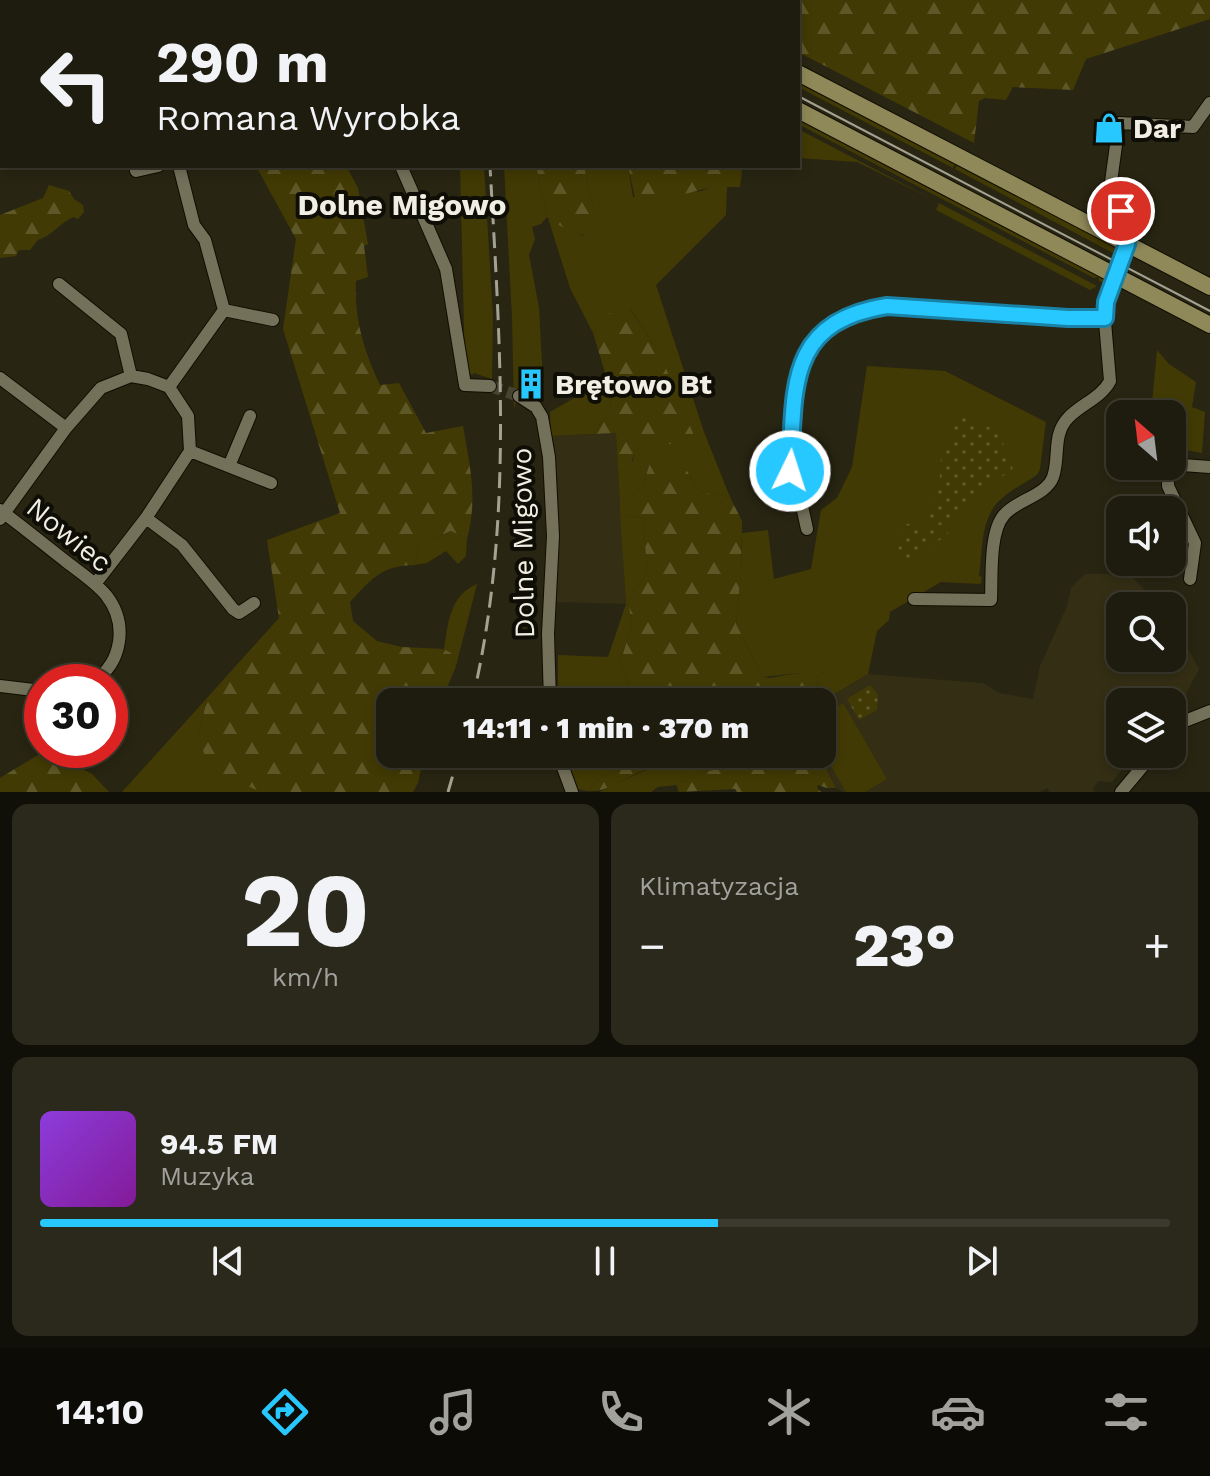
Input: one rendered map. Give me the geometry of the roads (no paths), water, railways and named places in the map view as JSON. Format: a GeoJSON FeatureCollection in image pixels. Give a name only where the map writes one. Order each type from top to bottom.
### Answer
{"type":"FeatureCollection","features":[{"type":"Feature","properties":{"kind":"main road"},"geometry":{"type":"LineString","coordinates":[[800,74],[1210,287]]}},
{"type":"Feature","properties":{"kind":"main road"},"geometry":{"type":"LineString","coordinates":[[800,111],[1210,325]]}},
{"type":"Feature","properties":{"kind":"street"},"geometry":{"type":"LineString","coordinates":[[914,599],[991,600],[994,550],[1000,522],[1010,509],[1048,485],[1054,473],[1058,435],[1062,426],[1105,389],[1110,381],[1106,302],[1127,244],[1129,219],[1108,204],[1119,123],[1193,127],[1210,103]]}},
{"type":"Feature","properties":{"kind":"street"},"geometry":{"type":"LineString","coordinates":[[136,171],[149,168]]}},
{"type":"Feature","properties":{"kind":"street"},"geometry":{"type":"LineString","coordinates":[[180,168],[194,225],[205,240],[224,310]]}},
{"type":"Feature","properties":{"kind":"street"},"geometry":{"type":"LineString","coordinates":[[402,168],[446,269],[465,385],[490,386]]}},
{"type":"Feature","properties":{"kind":"street"},"geometry":{"type":"LineString","coordinates":[[59,284],[121,334],[131,376]]}},
{"type":"Feature","properties":{"kind":"street"},"geometry":{"type":"LineString","coordinates":[[807,529],[790,471],[796,378],[804,357],[835,324],[866,309],[887,306],[1105,318]]}},
{"type":"Feature","properties":{"kind":"street"},"geometry":{"type":"LineString","coordinates":[[224,310],[273,320]]}},
{"type":"Feature","properties":{"kind":"street"},"geometry":{"type":"LineString","coordinates":[[169,387],[224,310]]}},
{"type":"Feature","properties":{"kind":"street"},"geometry":{"type":"LineString","coordinates":[[2,514],[66,428],[101,388],[131,376],[169,387],[188,416],[190,451],[146,518],[95,584]]}},
{"type":"Feature","properties":{"kind":"street"},"geometry":{"type":"LineString","coordinates":[[0,378],[66,428]]}},
{"type":"Feature","properties":{"kind":"street","name":"Dolne Migowo"},"geometry":{"type":"LineString","coordinates":[[519,396],[536,407],[542,417],[549,457],[553,536],[548,634],[550,688]]}},
{"type":"Feature","properties":{"kind":"street"},"geometry":{"type":"LineString","coordinates":[[229,466],[250,416]]}},
{"type":"Feature","properties":{"kind":"street"},"geometry":{"type":"LineString","coordinates":[[190,451],[271,483]]}},
{"type":"Feature","properties":{"kind":"street"},"geometry":{"type":"LineString","coordinates":[[1190,579],[1195,543],[1168,486],[1168,478],[1173,468],[1182,465],[1210,467]]}},
{"type":"Feature","properties":{"kind":"street","name":"Nowiec"},"geometry":{"type":"LineString","coordinates":[[2,514],[106,595],[115,611],[120,641],[110,664]]}},
{"type":"Feature","properties":{"kind":"street"},"geometry":{"type":"LineString","coordinates":[[146,518],[182,545],[233,609],[239,613],[254,603]]}},
{"type":"Feature","properties":{"kind":"street"},"geometry":{"type":"LineString","coordinates":[[0,686],[24,689]]}},
{"type":"Feature","properties":{"kind":"street"},"geometry":{"type":"LineString","coordinates":[[1186,721],[1210,711]]}},
{"type":"Feature","properties":{"kind":"street"},"geometry":{"type":"LineString","coordinates":[[563,768],[572,792]]}},
{"type":"Feature","properties":{"kind":"street"},"geometry":{"type":"LineString","coordinates":[[1121,792],[1141,768]]}},
{"type":"Feature","properties":{"kind":"tunnel"},"geometry":{"type":"LineString","coordinates":[[490,386],[519,396]]}},
{"type":"Feature","properties":{"kind":"tram line"},"geometry":{"type":"LineString","coordinates":[[800,97],[1210,311]]}},
{"type":"Feature","properties":{"kind":"railway"},"geometry":{"type":"LineString","coordinates":[[475,688],[494,569],[499,502],[500,368],[490,168]]}},
{"type":"Feature","properties":{"kind":"railway"},"geometry":{"type":"LineString","coordinates":[[448,792],[455,768]]}},
{"type":"Feature","properties":{"kind":"place","name":"Dar"},"geometry":{"type":"Point","coordinates":[1109,128]}},
{"type":"Feature","properties":{"kind":"place","name":"Brętowo Bt"},"geometry":{"type":"Point","coordinates":[531,384]}},
{"type":"Feature","properties":{"kind":"district","name":"Dolne Migowo"},"geometry":{"type":"Point","coordinates":[402,204]}}]}
